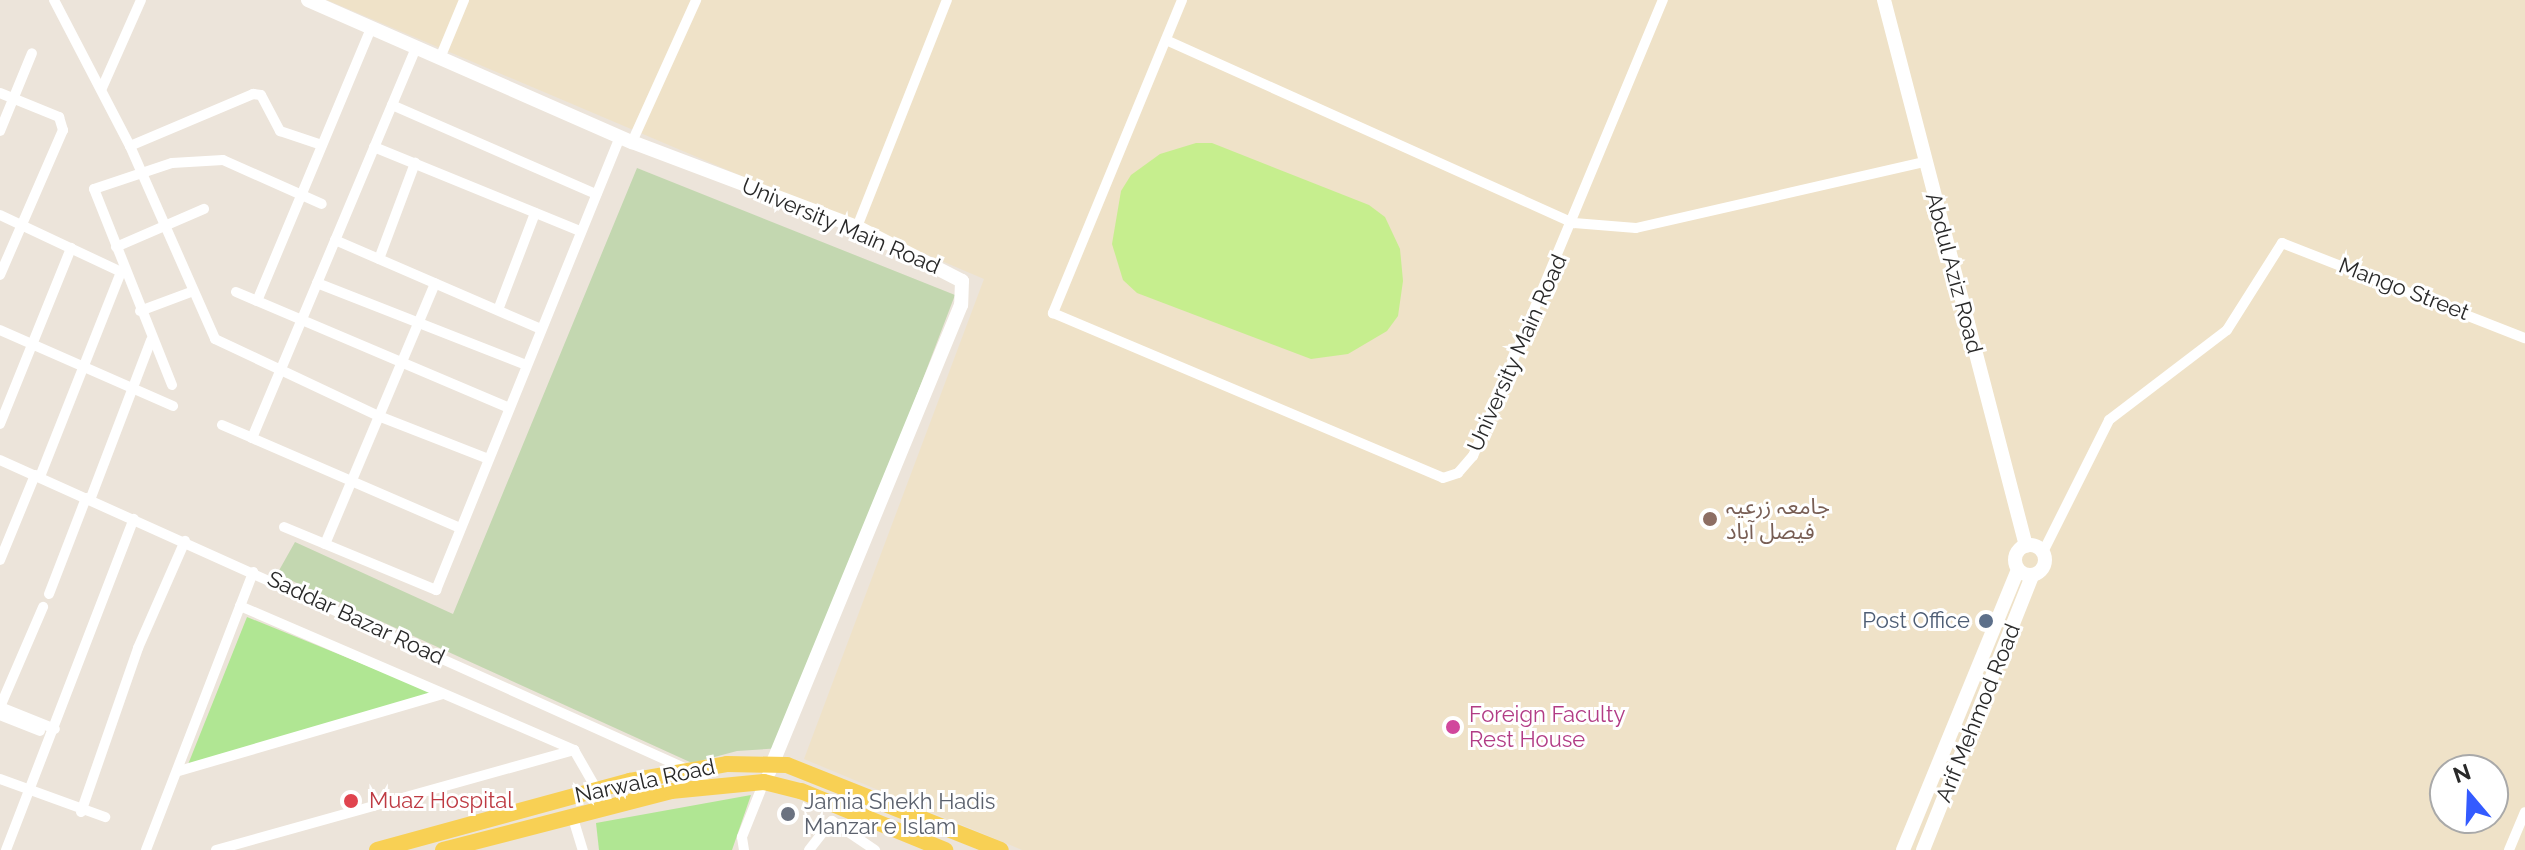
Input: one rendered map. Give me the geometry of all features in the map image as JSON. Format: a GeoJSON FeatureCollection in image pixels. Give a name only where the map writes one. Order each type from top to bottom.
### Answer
{"type":"FeatureCollection","features":[{"type":"Feature","properties":{"kind":"main road","name":"Narwala Road"},"geometry":{"type":"LineString","coordinates":[[377,850],[684,768],[773,764],[787,765],[1001,850]]}},
{"type":"Feature","properties":{"kind":"main road","name":"Narwala Road"},"geometry":{"type":"LineString","coordinates":[[443,850],[489,844],[572,815],[708,785],[764,782],[801,791],[945,850]]}},
{"type":"Feature","properties":{"kind":"street"},"geometry":{"type":"LineString","coordinates":[[54,0],[130,146],[191,292],[215,339],[381,417],[486,458]]}},
{"type":"Feature","properties":{"kind":"street"},"geometry":{"type":"LineString","coordinates":[[102,88],[141,0]]}},
{"type":"Feature","properties":{"kind":"street","name":"University Main Road"},"geometry":{"type":"LineString","coordinates":[[308,0],[626,139],[857,227],[955,275],[966,289],[764,782]]}},
{"type":"Feature","properties":{"kind":"street"},"geometry":{"type":"LineString","coordinates":[[440,58],[464,0]]}},
{"type":"Feature","properties":{"kind":"street"},"geometry":{"type":"LineString","coordinates":[[284,527],[436,590],[486,458],[596,194],[696,0]]}},
{"type":"Feature","properties":{"kind":"street"},"geometry":{"type":"LineString","coordinates":[[857,227],[947,0]]}},
{"type":"Feature","properties":{"kind":"street"},"geometry":{"type":"LineString","coordinates":[[1182,0],[1166,40],[1574,223],[1636,228],[1925,162]]}},
{"type":"Feature","properties":{"kind":"street","name":"University Main Road"},"geometry":{"type":"LineString","coordinates":[[1166,40],[1053,313],[1443,478],[1458,473],[1473,456],[1574,223],[1663,0]]}},
{"type":"Feature","properties":{"kind":"street","name":"Abdul Aziz Road"},"geometry":{"type":"LineString","coordinates":[[1884,0],[2026,546]]}},
{"type":"Feature","properties":{"kind":"street"},"geometry":{"type":"LineString","coordinates":[[257,301],[371,28]]}},
{"type":"Feature","properties":{"kind":"street"},"geometry":{"type":"LineString","coordinates":[[252,438],[416,47]]}},
{"type":"Feature","properties":{"kind":"street"},"geometry":{"type":"LineString","coordinates":[[0,131],[32,53]]}},
{"type":"Feature","properties":{"kind":"street"},"geometry":{"type":"LineString","coordinates":[[0,93],[59,117],[63,130],[0,275]]}},
{"type":"Feature","properties":{"kind":"street"},"geometry":{"type":"LineString","coordinates":[[130,146],[253,94],[261,95],[280,131],[322,145]]}},
{"type":"Feature","properties":{"kind":"street"},"geometry":{"type":"LineString","coordinates":[[392,105],[596,194]]}},
{"type":"Feature","properties":{"kind":"street"},"geometry":{"type":"LineString","coordinates":[[374,147],[580,231]]}},
{"type":"Feature","properties":{"kind":"street"},"geometry":{"type":"LineString","coordinates":[[172,385],[151,340],[94,189],[172,163],[223,160],[322,204]]}},
{"type":"Feature","properties":{"kind":"street"},"geometry":{"type":"LineString","coordinates":[[379,259],[415,163]]}},
{"type":"Feature","properties":{"kind":"street"},"geometry":{"type":"LineString","coordinates":[[116,247],[204,209]]}},
{"type":"Feature","properties":{"kind":"street"},"geometry":{"type":"LineString","coordinates":[[498,310],[535,213]]}},
{"type":"Feature","properties":{"kind":"street"},"geometry":{"type":"LineString","coordinates":[[0,215],[121,272],[38,476],[0,560]]}},
{"type":"Feature","properties":{"kind":"street"},"geometry":{"type":"LineString","coordinates":[[335,240],[541,329]]}},
{"type":"Feature","properties":{"kind":"street","name":"Mango Street"},"geometry":{"type":"LineString","coordinates":[[2043,552],[2109,420],[2227,330],[2282,243],[2525,338]]}},
{"type":"Feature","properties":{"kind":"street"},"geometry":{"type":"LineString","coordinates":[[0,424],[71,248]]}},
{"type":"Feature","properties":{"kind":"street"},"geometry":{"type":"LineString","coordinates":[[317,283],[526,365]]}},
{"type":"Feature","properties":{"kind":"street"},"geometry":{"type":"LineString","coordinates":[[325,544],[435,283]]}},
{"type":"Feature","properties":{"kind":"street"},"geometry":{"type":"LineString","coordinates":[[140,311],[191,292]]}},
{"type":"Feature","properties":{"kind":"street"},"geometry":{"type":"LineString","coordinates":[[236,292],[509,408]]}},
{"type":"Feature","properties":{"kind":"street"},"geometry":{"type":"LineString","coordinates":[[0,330],[173,406]]}},
{"type":"Feature","properties":{"kind":"street"},"geometry":{"type":"LineString","coordinates":[[49,594],[151,340]]}},
{"type":"Feature","properties":{"kind":"street"},"geometry":{"type":"LineString","coordinates":[[222,425],[460,528]]}},
{"type":"Feature","properties":{"kind":"street","name":"Saddar Bazar Road"},"geometry":{"type":"LineString","coordinates":[[0,460],[684,768],[708,785]]}},
{"type":"Feature","properties":{"kind":"street"},"geometry":{"type":"LineString","coordinates":[[6,850],[134,519]]}},
{"type":"Feature","properties":{"kind":"street"},"geometry":{"type":"LineString","coordinates":[[81,812],[138,648],[185,541]]}},
{"type":"Feature","properties":{"kind":"street"},"geometry":{"type":"LineString","coordinates":[[1903,850],[1946,745],[2025,573],[2044,567],[2043,552],[2026,546],[2016,556],[2025,573]]}},
{"type":"Feature","properties":{"kind":"street"},"geometry":{"type":"LineString","coordinates":[[146,850],[179,771],[253,572]]}},
{"type":"Feature","properties":{"kind":"street","name":"Arif Mehmod Road"},"geometry":{"type":"LineString","coordinates":[[1923,850],[1964,752],[2025,573]]}},
{"type":"Feature","properties":{"kind":"street"},"geometry":{"type":"LineString","coordinates":[[240,606],[574,750],[597,790]]}},
{"type":"Feature","properties":{"kind":"street"},"geometry":{"type":"LineString","coordinates":[[43,607],[0,707],[55,729]]}},
{"type":"Feature","properties":{"kind":"street"},"geometry":{"type":"LineString","coordinates":[[179,771],[442,693]]}},
{"type":"Feature","properties":{"kind":"street"},"geometry":{"type":"LineString","coordinates":[[0,715],[40,731]]}},
{"type":"Feature","properties":{"kind":"street"},"geometry":{"type":"LineString","coordinates":[[1946,745],[1964,752]]}},
{"type":"Feature","properties":{"kind":"street"},"geometry":{"type":"LineString","coordinates":[[216,850],[574,750]]}},
{"type":"Feature","properties":{"kind":"street"},"geometry":{"type":"LineString","coordinates":[[0,779],[81,812],[105,817]]}},
{"type":"Feature","properties":{"kind":"street"},"geometry":{"type":"LineString","coordinates":[[744,850],[742,837],[764,782]]}},
{"type":"Feature","properties":{"kind":"street"},"geometry":{"type":"LineString","coordinates":[[2509,850],[2525,812]]}},
{"type":"Feature","properties":{"kind":"street"},"geometry":{"type":"LineString","coordinates":[[572,815],[583,850]]}},
{"type":"Feature","properties":{"kind":"street"},"geometry":{"type":"LineString","coordinates":[[809,850],[832,821],[875,850]]}},
{"type":"Feature","properties":{"kind":"shaded area","name":"جامعہ زرعیہ فیصل آباد"},"geometry":{"type":"Polygon","coordinates":[[[327,0],[2525,0],[2525,850],[1022,850],[804,759],[984,279],[327,0]]]}},
{"type":"Feature","properties":{"kind":"green space"},"geometry":{"type":"Polygon","coordinates":[[[1196,143],[1212,143],[1369,205],[1385,217],[1400,249],[1403,281],[1398,316],[1387,331],[1348,354],[1311,359],[1137,293],[1123,280],[1112,244],[1121,191],[1131,175],[1160,154],[1196,143]]]}},
{"type":"Feature","properties":{"kind":"green space"},"geometry":{"type":"Polygon","coordinates":[[[637,168],[955,295],[782,748],[737,751],[692,763],[277,574],[295,542],[453,614],[637,168]]]}},
{"type":"Feature","properties":{"kind":"green space"},"geometry":{"type":"Polygon","coordinates":[[[247,617],[444,697],[185,772],[247,617]]]}},
{"type":"Feature","properties":{"kind":"green space"},"geometry":{"type":"Polygon","coordinates":[[[751,795],[732,850],[599,850],[596,823],[751,795]]]}},
{"type":"Feature","properties":{"kind":"place","name":"جامعہ زرعیہ فیصل آباد"},"geometry":{"type":"Point","coordinates":[1710,519]}},
{"type":"Feature","properties":{"kind":"place","name":"Post Office"},"geometry":{"type":"Point","coordinates":[1986,621]}},
{"type":"Feature","properties":{"kind":"place","name":"Foreign Faculty Rest House"},"geometry":{"type":"Point","coordinates":[1453,727]}},
{"type":"Feature","properties":{"kind":"place","name":"Muaz Hospital"},"geometry":{"type":"Point","coordinates":[351,801]}},
{"type":"Feature","properties":{"kind":"place","name":"Jamia Shekh Hadis Manzar e Islam"},"geometry":{"type":"Point","coordinates":[788,814]}}]}
